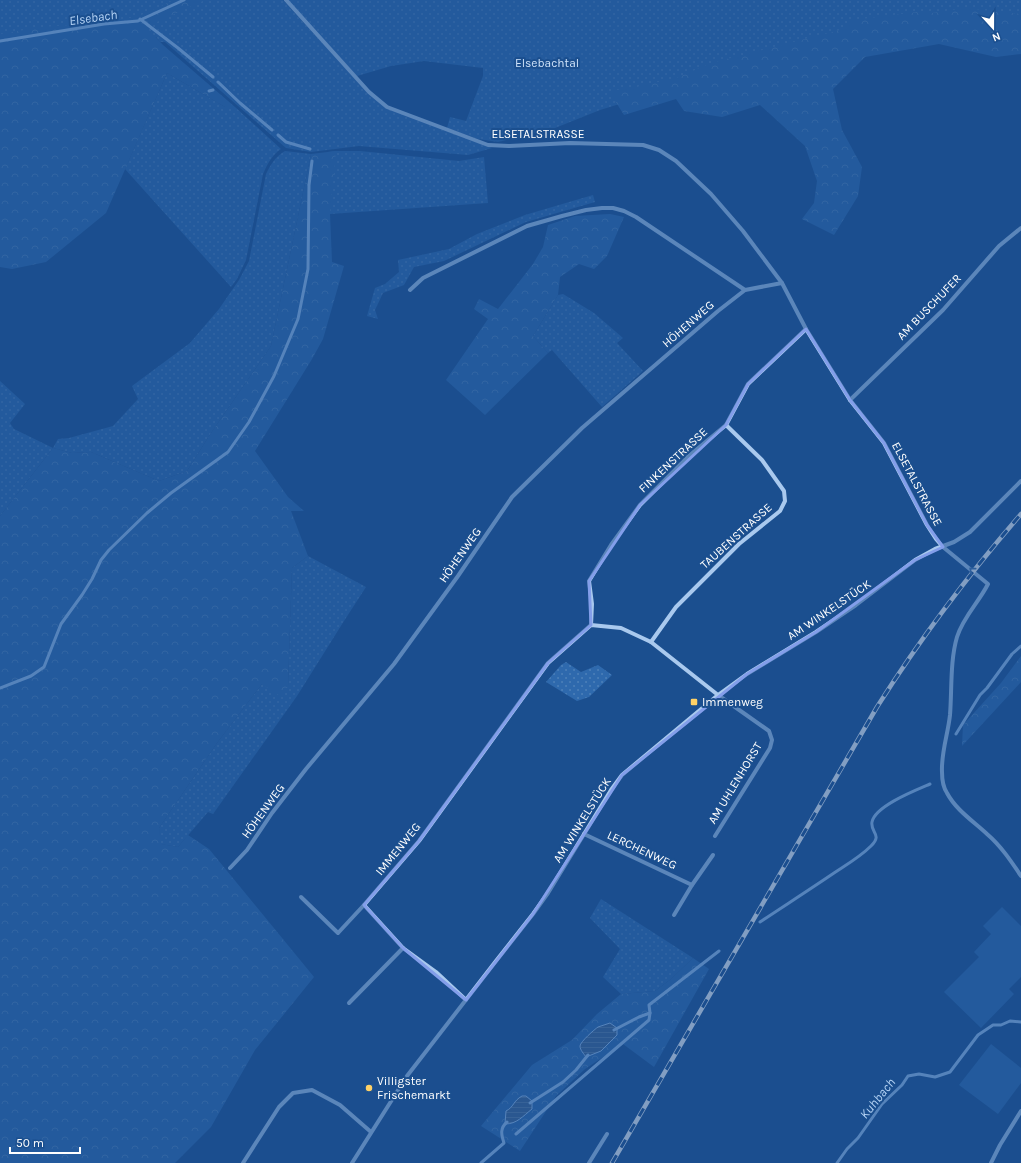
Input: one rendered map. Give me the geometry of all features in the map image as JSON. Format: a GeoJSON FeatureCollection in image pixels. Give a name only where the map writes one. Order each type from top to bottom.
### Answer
{"type":"FeatureCollection","features":[{"type":"Feature","properties":{"kind":"street","name":"ELSETALSTRASSE"},"geometry":{"type":"LineString","coordinates":[[286,0],[369,92],[388,106],[488,145],[509,146],[570,143],[643,145],[659,150],[676,161],[711,194],[743,231],[782,283],[806,329],[850,400],[884,443],[927,524],[943,547],[986,583],[962,626],[954,649],[950,716],[942,761],[942,783],[946,792],[959,809],[988,834],[1001,848],[1021,876]]}},
{"type":"Feature","properties":{"kind":"street"},"geometry":{"type":"LineString","coordinates":[[410,290],[423,278],[527,226],[586,210],[602,208],[613,208],[624,211],[636,217],[745,290],[782,283]]}},
{"type":"Feature","properties":{"kind":"street","name":"AM BUSCHUFER"},"geometry":{"type":"LineString","coordinates":[[850,400],[943,310],[999,246],[1021,228]]}},
{"type":"Feature","properties":{"kind":"street","name":"HÖHENWEG"},"geometry":{"type":"LineString","coordinates":[[230,868],[247,850],[272,813],[306,769],[394,664],[458,576],[512,497],[582,428],[718,311],[745,290]]}},
{"type":"Feature","properties":{"kind":"street","name":"FINKENSTRASSE"},"geometry":{"type":"LineString","coordinates":[[591,625],[592,604],[590,581],[611,545],[640,505],[690,455],[726,425],[748,384],[806,329]]}},
{"type":"Feature","properties":{"kind":"street","name":"TAUBENSTRASSE"},"geometry":{"type":"LineString","coordinates":[[651,642],[676,607],[739,544],[780,511],[785,501],[784,490],[762,460],[726,425]]}},
{"type":"Feature","properties":{"kind":"street","name":"AM WINKELSTÜCK"},"geometry":{"type":"LineString","coordinates":[[352,1163],[407,1076],[548,893],[611,790],[622,775],[718,695],[747,674],[822,628],[856,605],[915,560],[927,553],[954,542],[970,532],[1021,481]]}},
{"type":"Feature","properties":{"kind":"street"},"geometry":{"type":"LineString","coordinates":[[591,625],[621,628],[651,642],[718,695]]}},
{"type":"Feature","properties":{"kind":"street","name":"IMMENWEG"},"geometry":{"type":"LineString","coordinates":[[301,897],[338,933],[419,841],[548,663],[591,625]]}},
{"type":"Feature","properties":{"kind":"street","name":"AM UHLENHORST"},"geometry":{"type":"LineString","coordinates":[[715,836],[770,748],[772,740],[769,731],[718,695]]}},
{"type":"Feature","properties":{"kind":"street","name":"LERCHENWEG"},"geometry":{"type":"LineString","coordinates":[[584,834],[692,885]]}},
{"type":"Feature","properties":{"kind":"street"},"geometry":{"type":"LineString","coordinates":[[674,915],[692,885],[713,855]]}},
{"type":"Feature","properties":{"kind":"street"},"geometry":{"type":"LineString","coordinates":[[364,905],[403,948],[436,972],[466,1000]]}},
{"type":"Feature","properties":{"kind":"street"},"geometry":{"type":"LineString","coordinates":[[349,1003],[403,948]]}},
{"type":"Feature","properties":{"kind":"street"},"geometry":{"type":"LineString","coordinates":[[243,1163],[279,1107],[293,1093],[312,1090],[340,1105],[371,1132]]}},
{"type":"Feature","properties":{"kind":"street"},"geometry":{"type":"LineString","coordinates":[[991,1163],[1021,1111]]}},
{"type":"Feature","properties":{"kind":"street"},"geometry":{"type":"LineString","coordinates":[[589,1163],[607,1134]]}},
{"type":"Feature","properties":{"kind":"highlighted area"},"geometry":{"type":"Polygon","coordinates":[[[806,329],[850,400],[884,443],[927,525],[943,547],[915,560],[816,632],[747,674],[622,775],[533,914],[466,1000],[403,948],[364,905],[419,841],[548,663],[591,625],[589,581],[640,505],[726,425],[748,384],[806,329]]]}},
{"type":"Feature","properties":{"kind":"green space"},"geometry":{"type":"Polygon","coordinates":[[[0,0],[283,0],[314,34],[387,108],[492,148],[468,155],[359,146],[311,152],[286,148],[165,42],[160,42],[156,37],[0,57],[0,0]]]}},
{"type":"Feature","properties":{"kind":"green space"},"geometry":{"type":"Polygon","coordinates":[[[174,0],[205,0],[146,27],[163,45],[235,107],[225,107],[167,73],[106,213],[46,262],[12,269],[0,267],[0,34],[42,27],[85,24],[137,17],[174,0]]]}},
{"type":"Feature","properties":{"kind":"green space","name":"Elsebachtal"},"geometry":{"type":"Polygon","coordinates":[[[287,0],[1021,0],[1021,25],[626,102],[600,110],[555,128],[498,142],[478,139],[447,128],[450,117],[466,121],[483,76],[483,68],[424,61],[391,66],[357,76],[287,0]]]}},
{"type":"Feature","properties":{"kind":"green space"},"geometry":{"type":"Polygon","coordinates":[[[965,8],[1021,14],[1021,54],[996,57],[939,44],[865,57],[833,89],[842,130],[862,167],[858,196],[834,235],[802,219],[814,203],[817,181],[805,146],[760,105],[722,117],[684,111],[676,99],[624,115],[612,96],[612,91],[674,79],[711,63],[844,29],[854,20],[917,12],[932,13],[965,8]]]}},
{"type":"Feature","properties":{"kind":"green space"},"geometry":{"type":"Polygon","coordinates":[[[167,73],[225,107],[235,107],[281,149],[270,160],[263,174],[246,260],[237,279],[231,287],[125,169],[167,73]]]}},
{"type":"Feature","properties":{"kind":"green space"},"geometry":{"type":"Polygon","coordinates":[[[285,151],[311,154],[271,346],[211,433],[187,471],[159,481],[91,452],[72,453],[53,448],[58,439],[69,438],[113,426],[138,399],[132,386],[190,343],[219,309],[239,280],[249,261],[266,174],[272,164],[276,158],[285,151]]]}},
{"type":"Feature","properties":{"kind":"green space"},"geometry":{"type":"Polygon","coordinates":[[[336,151],[330,214],[332,262],[344,266],[323,339],[255,451],[288,497],[304,511],[291,511],[308,556],[292,568],[288,687],[280,696],[262,684],[217,743],[159,828],[161,844],[178,847],[188,835],[209,849],[314,977],[255,1050],[211,1127],[175,1163],[0,1163],[0,516],[53,448],[72,453],[91,452],[159,481],[187,471],[211,433],[271,346],[311,154],[336,151]]]}},
{"type":"Feature","properties":{"kind":"green space"},"geometry":{"type":"Polygon","coordinates":[[[360,151],[459,161],[484,157],[488,203],[330,214],[328,152],[360,151]]]}},
{"type":"Feature","properties":{"kind":"green space"},"geometry":{"type":"Polygon","coordinates":[[[593,195],[595,202],[526,222],[444,261],[414,267],[404,285],[383,293],[375,310],[378,319],[367,316],[375,288],[385,284],[399,272],[398,260],[449,249],[477,234],[525,215],[593,195]]]}},
{"type":"Feature","properties":{"kind":"green space"},"geometry":{"type":"Polygon","coordinates":[[[610,214],[624,217],[607,256],[594,269],[579,264],[560,277],[558,295],[533,336],[548,353],[485,415],[446,380],[488,319],[474,309],[479,299],[498,309],[533,264],[543,247],[548,225],[575,216],[610,214]]]}},
{"type":"Feature","properties":{"kind":"green space"},"geometry":{"type":"Polygon","coordinates":[[[563,294],[594,313],[623,338],[617,343],[643,371],[602,407],[552,350],[548,353],[533,336],[558,295],[563,294]]]}},
{"type":"Feature","properties":{"kind":"green space"},"geometry":{"type":"Polygon","coordinates":[[[0,381],[25,404],[10,423],[14,429],[53,448],[0,516],[0,381]]]}},
{"type":"Feature","properties":{"kind":"green space"},"geometry":{"type":"Polygon","coordinates":[[[308,556],[366,587],[297,696],[213,814],[208,812],[178,847],[160,844],[159,828],[217,743],[262,684],[288,687],[292,568],[308,556]]]}},
{"type":"Feature","properties":{"kind":"green space"},"geometry":{"type":"Polygon","coordinates":[[[1021,656],[1021,682],[962,746],[963,725],[1001,683],[1021,656]]]}},
{"type":"Feature","properties":{"kind":"green space"},"geometry":{"type":"Polygon","coordinates":[[[566,662],[581,672],[598,665],[612,675],[589,697],[577,701],[546,682],[561,665],[566,662]]]}},
{"type":"Feature","properties":{"kind":"green space"},"geometry":{"type":"Polygon","coordinates":[[[601,899],[693,958],[671,979],[655,991],[621,994],[603,977],[620,949],[590,918],[601,899]]]}},
{"type":"Feature","properties":{"kind":"green space"},"geometry":{"type":"Polygon","coordinates":[[[1002,907],[1021,926],[1021,977],[1009,989],[1014,994],[981,1028],[944,992],[979,957],[974,952],[991,934],[983,926],[1002,907]]]}},
{"type":"Feature","properties":{"kind":"green space"},"geometry":{"type":"Polygon","coordinates":[[[693,958],[709,969],[654,1067],[623,1044],[585,1069],[556,1096],[520,1151],[481,1126],[532,1065],[572,1040],[597,1014],[621,994],[655,991],[671,979],[693,958]]]}},
{"type":"Feature","properties":{"kind":"green space"},"geometry":{"type":"Polygon","coordinates":[[[991,1044],[1021,1068],[1021,1083],[998,1114],[959,1085],[991,1044]]]}},
{"type":"Feature","properties":{"kind":"shaded area"},"geometry":{"type":"Polygon","coordinates":[[[610,1023],[617,1028],[617,1035],[601,1051],[586,1057],[580,1047],[582,1042],[598,1027],[610,1023]]]}},
{"type":"Feature","properties":{"kind":"shaded area"},"geometry":{"type":"Polygon","coordinates":[[[522,1096],[526,1096],[532,1101],[532,1109],[513,1123],[505,1124],[506,1111],[511,1108],[522,1096]]]}},
{"type":"Feature","properties":{"kind":"waterway","name":"Elsebach"},"geometry":{"type":"LineString","coordinates":[[0,41],[104,24],[138,21],[184,0]]}},
{"type":"Feature","properties":{"kind":"waterway"},"geometry":{"type":"LineString","coordinates":[[140,19],[213,77]]}},
{"type":"Feature","properties":{"kind":"waterway"},"geometry":{"type":"LineString","coordinates":[[218,82],[272,130]]}},
{"type":"Feature","properties":{"kind":"waterway"},"geometry":{"type":"LineString","coordinates":[[209,91],[213,90]]}},
{"type":"Feature","properties":{"kind":"waterway"},"geometry":{"type":"LineString","coordinates":[[278,135],[286,142],[310,149]]}},
{"type":"Feature","properties":{"kind":"waterway"},"geometry":{"type":"LineString","coordinates":[[0,688],[31,676],[44,667],[61,624],[82,595],[101,560],[109,550],[147,513],[171,493],[228,452],[249,422],[274,376],[298,319],[308,269],[309,185],[312,161]]}},
{"type":"Feature","properties":{"kind":"waterway"},"geometry":{"type":"LineString","coordinates":[[956,734],[980,695],[987,688],[1012,654],[1021,646]]}},
{"type":"Feature","properties":{"kind":"waterway"},"geometry":{"type":"LineString","coordinates":[[760,922],[862,854],[876,839],[872,822],[880,810],[897,799],[930,784]]}},
{"type":"Feature","properties":{"kind":"waterway"},"geometry":{"type":"LineString","coordinates":[[614,1030],[650,1013],[649,1005],[719,951]]}},
{"type":"Feature","properties":{"kind":"waterway"},"geometry":{"type":"LineString","coordinates":[[516,1134],[649,1020],[650,1013]]}},
{"type":"Feature","properties":{"kind":"waterway","name":"Kuhbach"},"geometry":{"type":"LineString","coordinates":[[837,1163],[847,1149],[858,1138],[882,1104],[902,1085],[908,1076],[919,1074],[935,1077],[950,1072],[978,1035],[993,1025],[1001,1025],[1010,1021],[1021,1022]]}},
{"type":"Feature","properties":{"kind":"waterway"},"geometry":{"type":"LineString","coordinates":[[530,1103],[563,1082],[576,1070],[588,1055]]}},
{"type":"Feature","properties":{"kind":"waterway"},"geometry":{"type":"LineString","coordinates":[[481,1163],[504,1143],[502,1131],[507,1122]]}},
{"type":"Feature","properties":{"kind":"railway"},"geometry":{"type":"LineString","coordinates":[[612,1163],[877,707],[945,608],[982,560],[1021,514]]}},
{"type":"Feature","properties":{"kind":"place","name":"Immenweg"},"geometry":{"type":"Point","coordinates":[694,702]}},
{"type":"Feature","properties":{"kind":"place","name":"Villigster Frischemarkt"},"geometry":{"type":"Point","coordinates":[369,1088]}}]}
